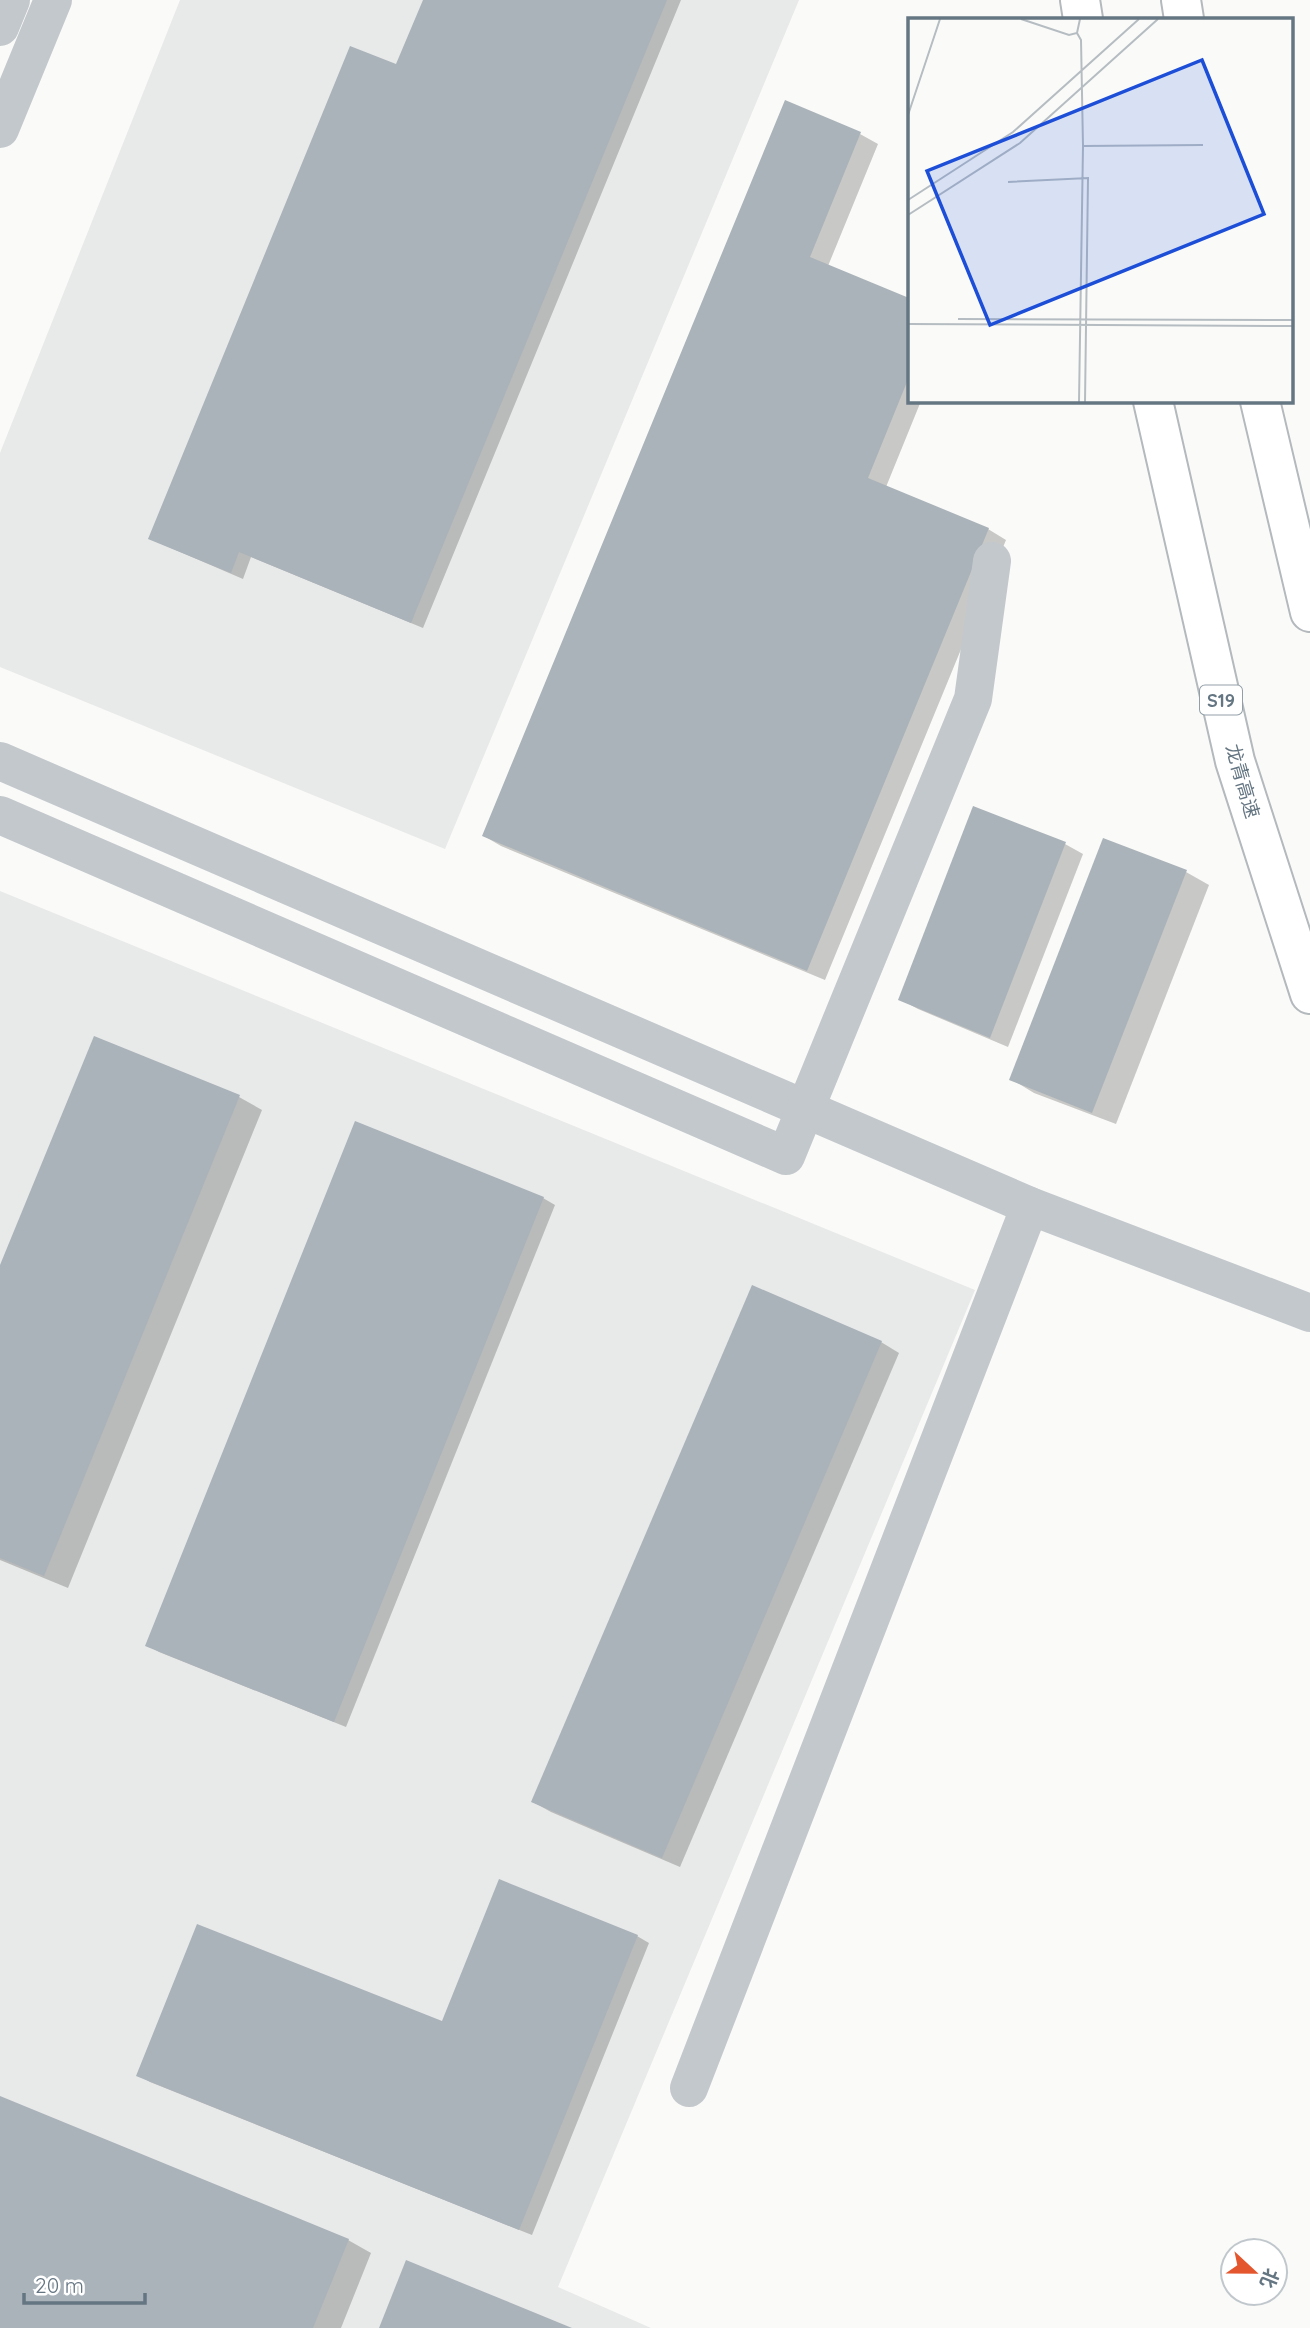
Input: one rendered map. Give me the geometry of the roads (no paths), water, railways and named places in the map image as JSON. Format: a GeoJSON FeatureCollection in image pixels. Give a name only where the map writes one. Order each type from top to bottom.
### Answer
{"type":"FeatureCollection","features":[{"type":"Feature","properties":{"kind":"highway"},"geometry":{"type":"LineString","coordinates":[[1080,0],[1083,18]]}},
{"type":"Feature","properties":{"kind":"highway"},"geometry":{"type":"LineString","coordinates":[[1181,0],[1184,18]]}},
{"type":"Feature","properties":{"kind":"highway","name":"龙青高速"},"geometry":{"type":"LineString","coordinates":[[1153,402],[1235,761],[1310,994]]}},
{"type":"Feature","properties":{"kind":"highway"},"geometry":{"type":"LineString","coordinates":[[1260,402],[1310,612]]}},
{"type":"Feature","properties":{"kind":"street"},"geometry":{"type":"LineString","coordinates":[[0,27],[11,0]]}},
{"type":"Feature","properties":{"kind":"street"},"geometry":{"type":"LineString","coordinates":[[0,129],[53,0]]}},
{"type":"Feature","properties":{"kind":"street"},"geometry":{"type":"LineString","coordinates":[[0,816],[786,1156],[974,699],[992,561]]}},
{"type":"Feature","properties":{"kind":"street"},"geometry":{"type":"LineString","coordinates":[[0,761],[1030,1206],[1310,1314]]}},
{"type":"Feature","properties":{"kind":"street"},"geometry":{"type":"LineString","coordinates":[[689,2088],[1030,1206]]}}]}
